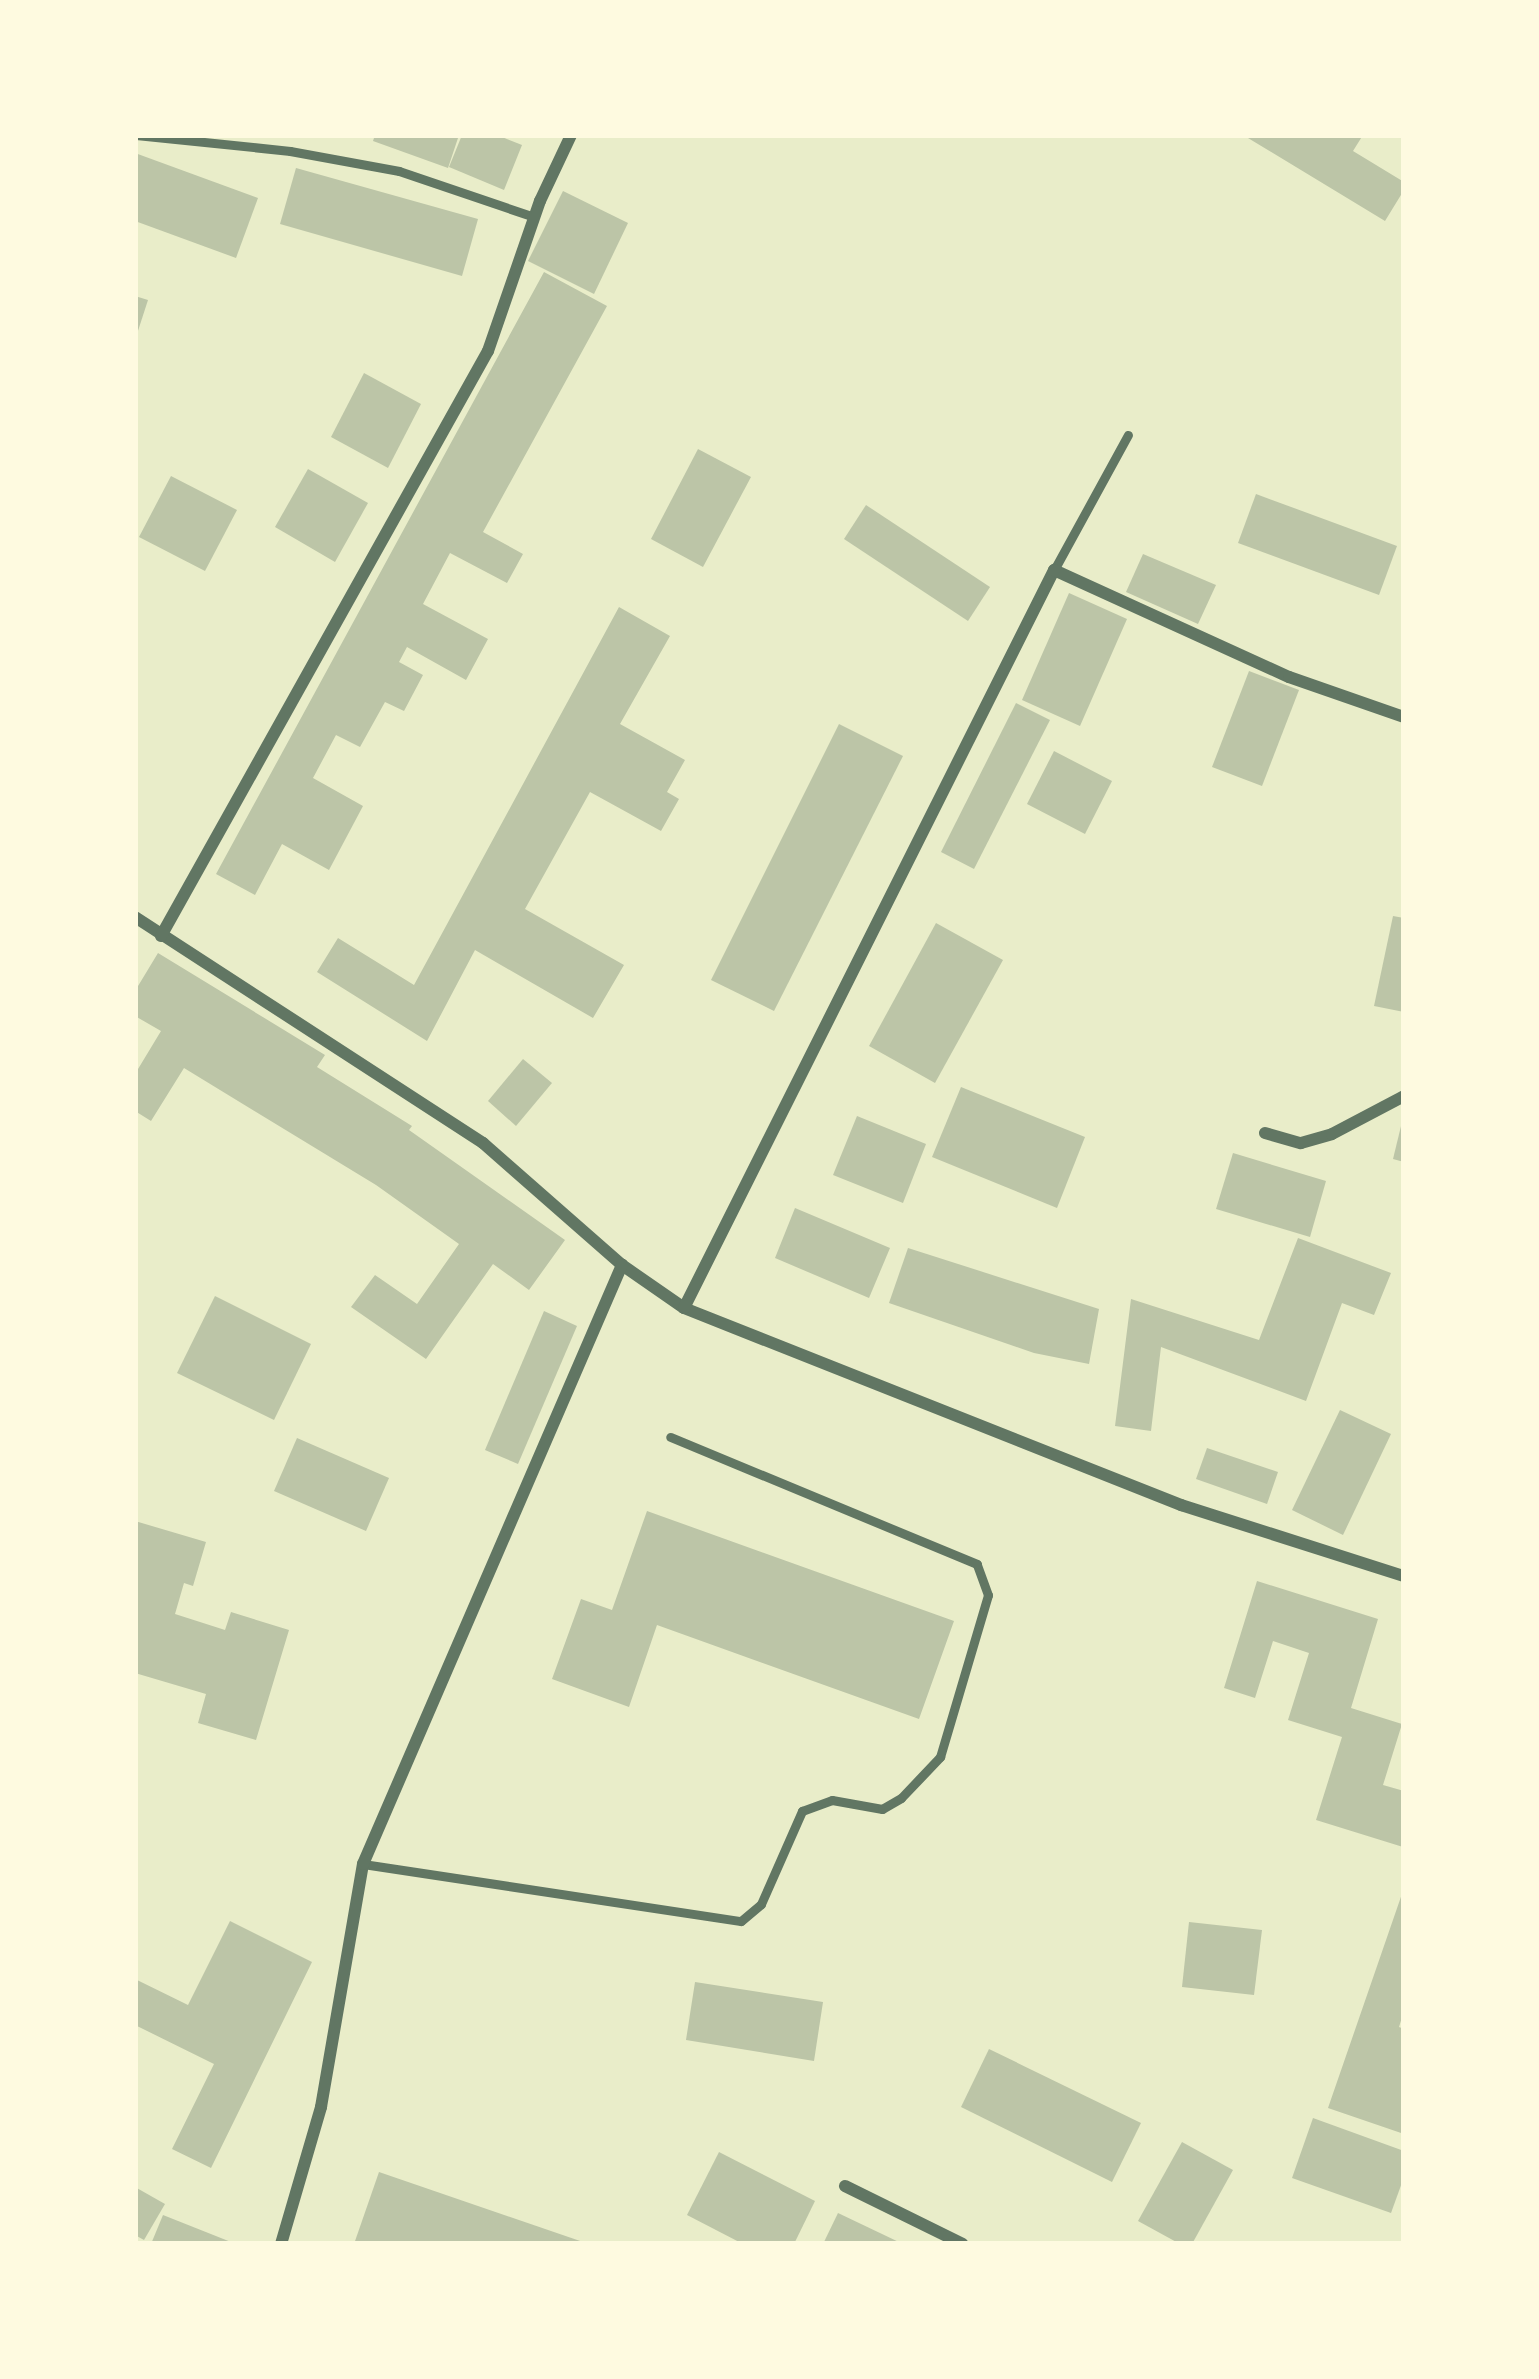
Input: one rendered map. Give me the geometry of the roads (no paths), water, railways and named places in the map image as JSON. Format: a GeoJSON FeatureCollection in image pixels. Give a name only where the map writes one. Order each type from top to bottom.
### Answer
{"type":"FeatureCollection","features":[{"type":"Feature","properties":{"kind":"street"},"geometry":{"type":"LineString","coordinates":[[161,936],[488,351],[534,218],[571,135]]}},
{"type":"Feature","properties":{"kind":"street"},"geometry":{"type":"LineString","coordinates":[[684,1308],[1054,570],[1289,677],[1404,717]]}},
{"type":"Feature","properties":{"kind":"street"},"geometry":{"type":"LineString","coordinates":[[135,917],[483,1143],[622,1265],[684,1308],[1181,1505],[1404,1576]]}},
{"type":"Feature","properties":{"kind":"street"},"geometry":{"type":"LineString","coordinates":[[1265,1133],[1301,1143],[1332,1134],[1404,1096]]}},
{"type":"Feature","properties":{"kind":"street"},"geometry":{"type":"LineString","coordinates":[[281,2244],[321,2107],[363,1864],[622,1265]]}},
{"type":"Feature","properties":{"kind":"street"},"geometry":{"type":"LineString","coordinates":[[845,2186],[963,2244]]}},
{"type":"Feature","properties":{"kind":"lane"},"geometry":{"type":"LineString","coordinates":[[136,135],[290,151],[399,171],[534,218]]}},
{"type":"Feature","properties":{"kind":"lane"},"geometry":{"type":"LineString","coordinates":[[1054,570],[1128,435]]}},
{"type":"Feature","properties":{"kind":"lane"},"geometry":{"type":"LineString","coordinates":[[363,1864],[741,1922],[761,1904],[802,1811],[832,1800],[882,1808],[901,1798],[940,1757],[988,1594],[977,1564],[670,1437]]}}]}
